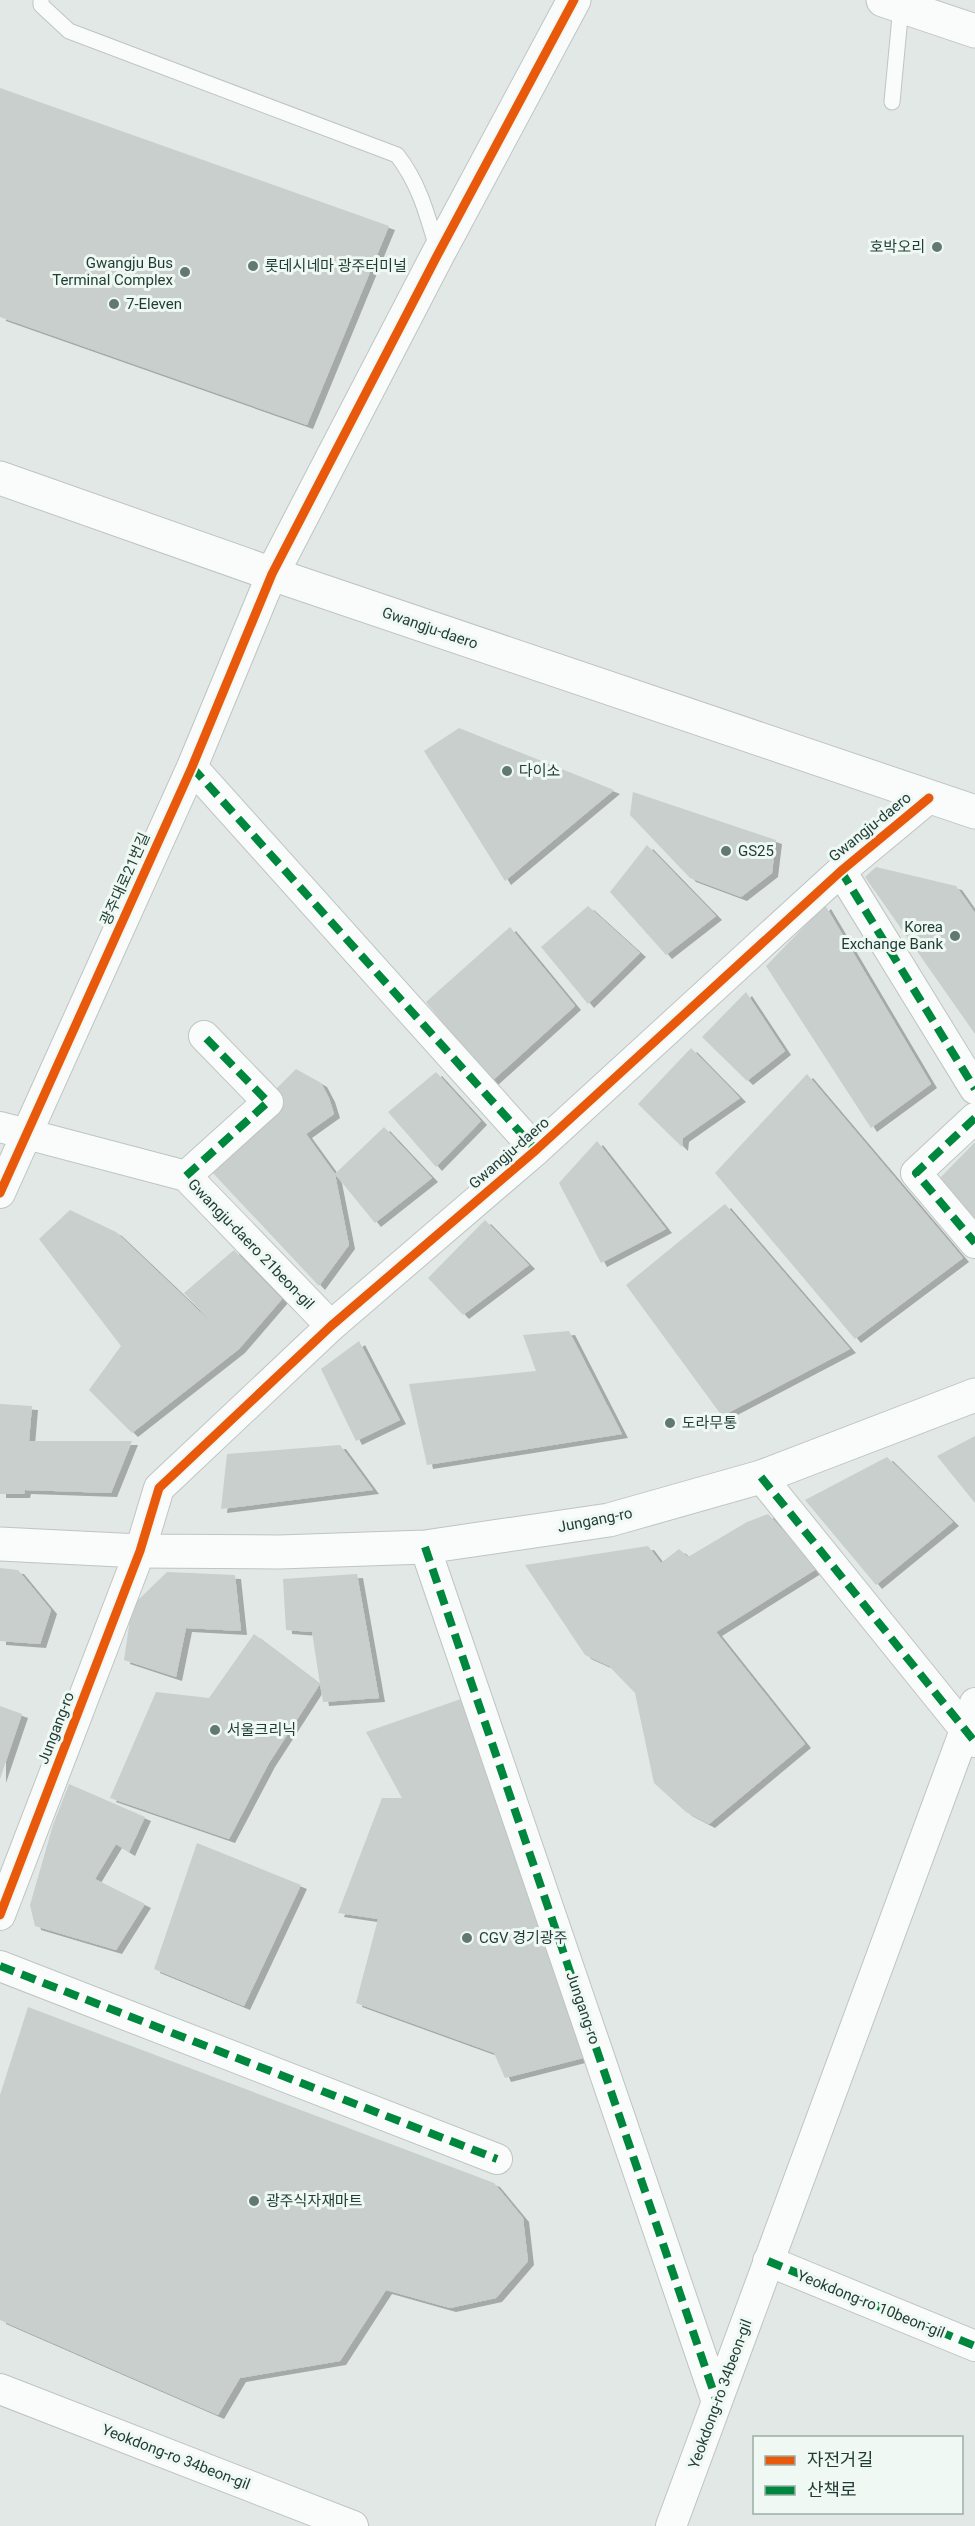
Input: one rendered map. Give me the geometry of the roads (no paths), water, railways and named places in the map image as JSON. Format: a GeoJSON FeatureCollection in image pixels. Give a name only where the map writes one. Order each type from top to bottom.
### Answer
{"type":"FeatureCollection","features":[{"type":"Feature","properties":{"kind":"street"},"geometry":{"type":"LineString","coordinates":[[272,574],[438,254],[574,0]]}},
{"type":"Feature","properties":{"kind":"street"},"geometry":{"type":"LineString","coordinates":[[892,3],[975,32]]}},
{"type":"Feature","properties":{"kind":"street","name":"Gwangju-daero"},"geometry":{"type":"LineString","coordinates":[[0,478],[272,574],[975,812]]}},
{"type":"Feature","properties":{"kind":"street","name":"광주대로21번길"},"geometry":{"type":"LineString","coordinates":[[0,1193],[13,1130],[192,767],[272,574]]}},
{"type":"Feature","properties":{"kind":"street"},"geometry":{"type":"LineString","coordinates":[[192,767],[536,1150]]}},
{"type":"Feature","properties":{"kind":"street","name":"Gwangju-daero"},"geometry":{"type":"LineString","coordinates":[[140,1551],[159,1488],[332,1326],[536,1150],[841,871],[929,798]]}},
{"type":"Feature","properties":{"kind":"street"},"geometry":{"type":"LineString","coordinates":[[841,871],[975,1089]]}},
{"type":"Feature","properties":{"kind":"street"},"geometry":{"type":"LineString","coordinates":[[186,1176],[268,1102],[204,1036]]}},
{"type":"Feature","properties":{"kind":"street"},"geometry":{"type":"LineString","coordinates":[[975,1118],[916,1173],[975,1243]]}},
{"type":"Feature","properties":{"kind":"street","name":"Gwangju-daero 21beon-gil"},"geometry":{"type":"LineString","coordinates":[[13,1130],[186,1176],[332,1326]]}},
{"type":"Feature","properties":{"kind":"street","name":"Jungang-ro"},"geometry":{"type":"LineString","coordinates":[[0,1544],[140,1551],[279,1552],[425,1547],[609,1520],[761,1477],[975,1395]]}},
{"type":"Feature","properties":{"kind":"street"},"geometry":{"type":"LineString","coordinates":[[761,1477],[972,1725]]}},
{"type":"Feature","properties":{"kind":"street","name":"Jungang-ro"},"geometry":{"type":"LineString","coordinates":[[425,1547],[717,2402]]}},
{"type":"Feature","properties":{"kind":"street","name":"Jungang-ro"},"geometry":{"type":"LineString","coordinates":[[0,1916],[140,1551]]}},
{"type":"Feature","properties":{"kind":"street","name":"Yeokdong-ro 34beon-gil"},"geometry":{"type":"LineString","coordinates":[[671,2526],[768,2261],[972,1725]]}},
{"type":"Feature","properties":{"kind":"street"},"geometry":{"type":"LineString","coordinates":[[0,1966],[497,2159]]}},
{"type":"Feature","properties":{"kind":"street","name":"Yeokdong-ro 10beon-gil"},"geometry":{"type":"LineString","coordinates":[[768,2261],[975,2346]]}},
{"type":"Feature","properties":{"kind":"street","name":"Yeokdong-ro 34beon-gil"},"geometry":{"type":"LineString","coordinates":[[0,2389],[352,2526]]}},
{"type":"Feature","properties":{"kind":"lane"},"geometry":{"type":"LineString","coordinates":[[41,0],[41,5],[69,31],[397,155],[411,174],[424,203],[438,254]]}},
{"type":"Feature","properties":{"kind":"lane"},"geometry":{"type":"LineString","coordinates":[[892,3],[892,102]]}},
{"type":"Feature","properties":{"kind":"place","name":"호박오리"},"geometry":{"type":"Point","coordinates":[937,247]}},
{"type":"Feature","properties":{"kind":"place","name":"롯데시네마 광주터미널"},"geometry":{"type":"Point","coordinates":[253,266]}},
{"type":"Feature","properties":{"kind":"place","name":"Gwangju Bus Terminal Complex"},"geometry":{"type":"Point","coordinates":[185,272]}},
{"type":"Feature","properties":{"kind":"place","name":"7-Eleven"},"geometry":{"type":"Point","coordinates":[114,304]}},
{"type":"Feature","properties":{"kind":"place","name":"다이소"},"geometry":{"type":"Point","coordinates":[507,771]}},
{"type":"Feature","properties":{"kind":"place","name":"GS25"},"geometry":{"type":"Point","coordinates":[726,851]}},
{"type":"Feature","properties":{"kind":"place","name":"Korea Exchange Bank"},"geometry":{"type":"Point","coordinates":[955,936]}},
{"type":"Feature","properties":{"kind":"place","name":"도라무통"},"geometry":{"type":"Point","coordinates":[670,1423]}},
{"type":"Feature","properties":{"kind":"place","name":"서울크리닉"},"geometry":{"type":"Point","coordinates":[215,1730]}},
{"type":"Feature","properties":{"kind":"place","name":"CGV 경기광주"},"geometry":{"type":"Point","coordinates":[467,1938]}},
{"type":"Feature","properties":{"kind":"place","name":"광주식자재마트"},"geometry":{"type":"Point","coordinates":[254,2201]}}]}
